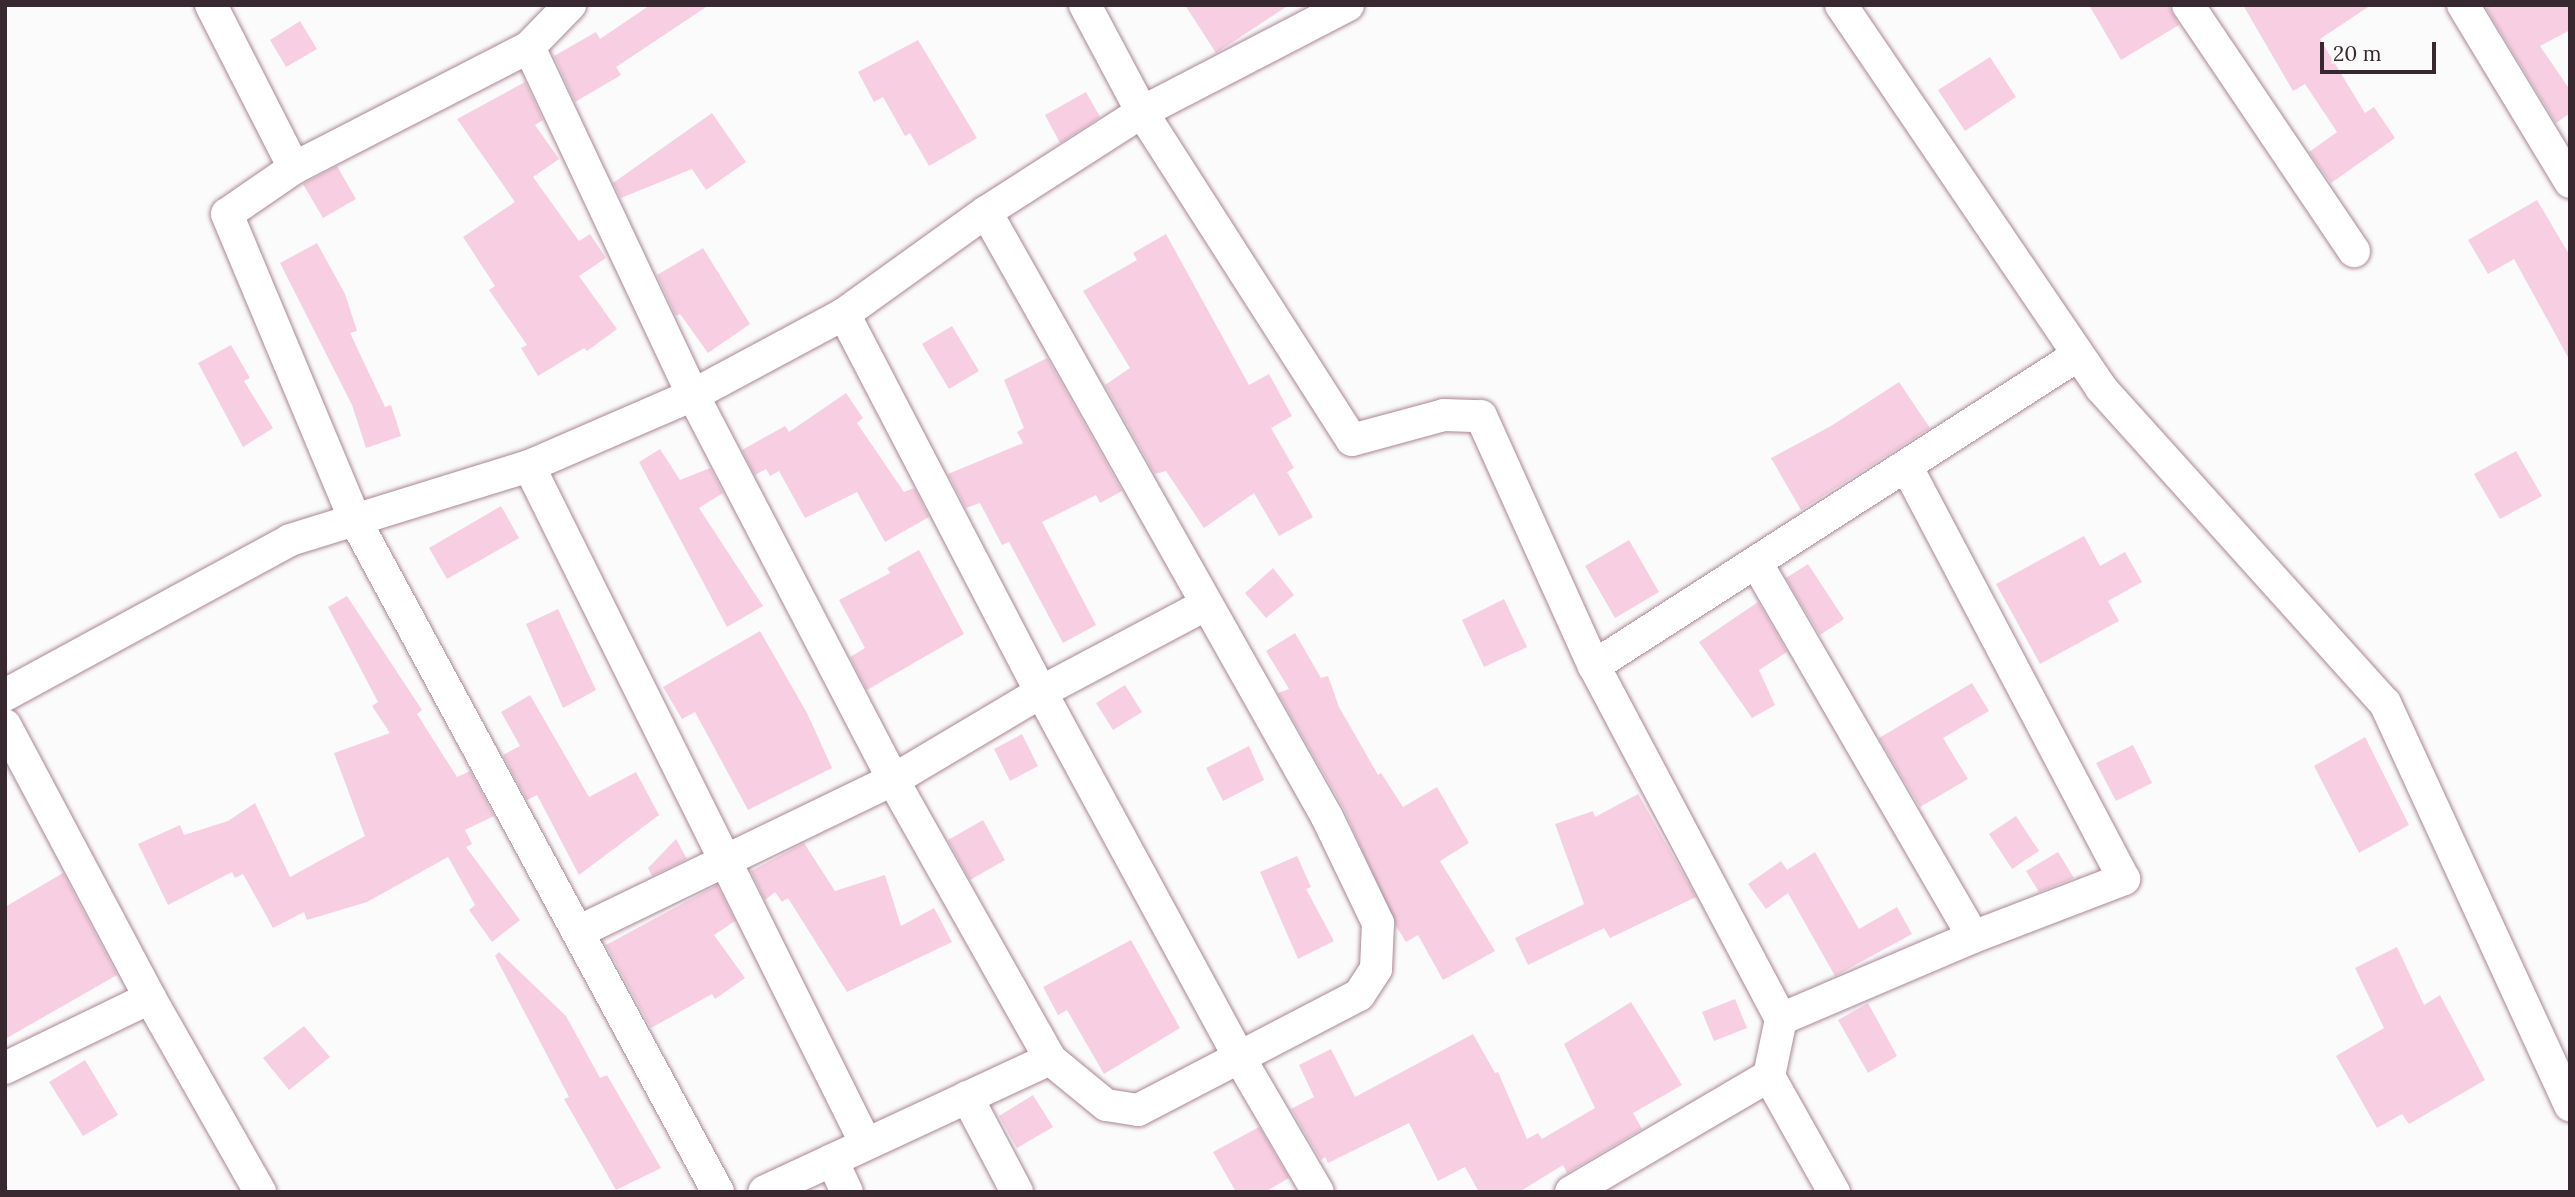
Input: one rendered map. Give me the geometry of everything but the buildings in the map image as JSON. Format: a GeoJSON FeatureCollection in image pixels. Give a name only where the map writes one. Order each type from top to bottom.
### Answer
{"type":"FeatureCollection","features":[{"type":"Feature","properties":{"kind":"street"},"geometry":{"type":"LineString","coordinates":[[211,5],[294,168]]}},
{"type":"Feature","properties":{"kind":"street"},"geometry":{"type":"LineString","coordinates":[[570,5],[529,47],[294,168],[227,214],[355,520],[718,1192]]}},
{"type":"Feature","properties":{"kind":"street"},"geometry":{"type":"LineString","coordinates":[[1084,5],[1142,112],[1352,440],[1444,415],[1481,416],[1594,666],[1781,1019],[1769,1076],[1834,1192]]}},
{"type":"Feature","properties":{"kind":"street"},"geometry":{"type":"LineString","coordinates":[[5,695],[290,540],[529,466],[693,395],[844,314],[986,212],[1142,112],[1348,5]]}},
{"type":"Feature","properties":{"kind":"street"},"geometry":{"type":"LineString","coordinates":[[1841,5],[2101,388],[2385,703],[2570,1105]]}},
{"type":"Feature","properties":{"kind":"street"},"geometry":{"type":"LineString","coordinates":[[2188,5],[2354,251]]}},
{"type":"Feature","properties":{"kind":"street"},"geometry":{"type":"LineString","coordinates":[[2463,5],[2570,182]]}},
{"type":"Feature","properties":{"kind":"street"},"geometry":{"type":"LineString","coordinates":[[529,47],[693,395],[893,780],[1050,1059],[1106,1105],[1138,1110],[1359,995],[1376,969],[1378,923],[1327,817],[1205,605],[1087,385],[986,212]]}},
{"type":"Feature","properties":{"kind":"street"},"geometry":{"type":"LineString","coordinates":[[844,314],[1041,692],[1239,1058],[1318,1192]]}},
{"type":"Feature","properties":{"kind":"street"},"geometry":{"type":"LineString","coordinates":[[1594,666],[2078,355]]}},
{"type":"Feature","properties":{"kind":"street"},"geometry":{"type":"LineString","coordinates":[[529,466],[866,1144]]}},
{"type":"Feature","properties":{"kind":"street"},"geometry":{"type":"LineString","coordinates":[[1781,1019],[1973,937],[2124,879],[1906,466]]}},
{"type":"Feature","properties":{"kind":"street"},"geometry":{"type":"LineString","coordinates":[[1756,562],[1973,937]]}},
{"type":"Feature","properties":{"kind":"street"},"geometry":{"type":"LineString","coordinates":[[578,932],[724,859],[893,780],[1041,692],[1205,605]]}},
{"type":"Feature","properties":{"kind":"street"},"geometry":{"type":"LineString","coordinates":[[5,725],[150,998],[260,1192]]}},
{"type":"Feature","properties":{"kind":"street"},"geometry":{"type":"LineString","coordinates":[[5,1068],[150,998]]}},
{"type":"Feature","properties":{"kind":"street"},"geometry":{"type":"LineString","coordinates":[[764,1192],[1050,1059]]}},
{"type":"Feature","properties":{"kind":"street"},"geometry":{"type":"LineString","coordinates":[[1571,1192],[1769,1076]]}},
{"type":"Feature","properties":{"kind":"street"},"geometry":{"type":"LineString","coordinates":[[967,1097],[1017,1192]]}},
{"type":"Feature","properties":{"kind":"street"},"geometry":{"type":"LineString","coordinates":[[832,1160],[846,1192]]}}]}
